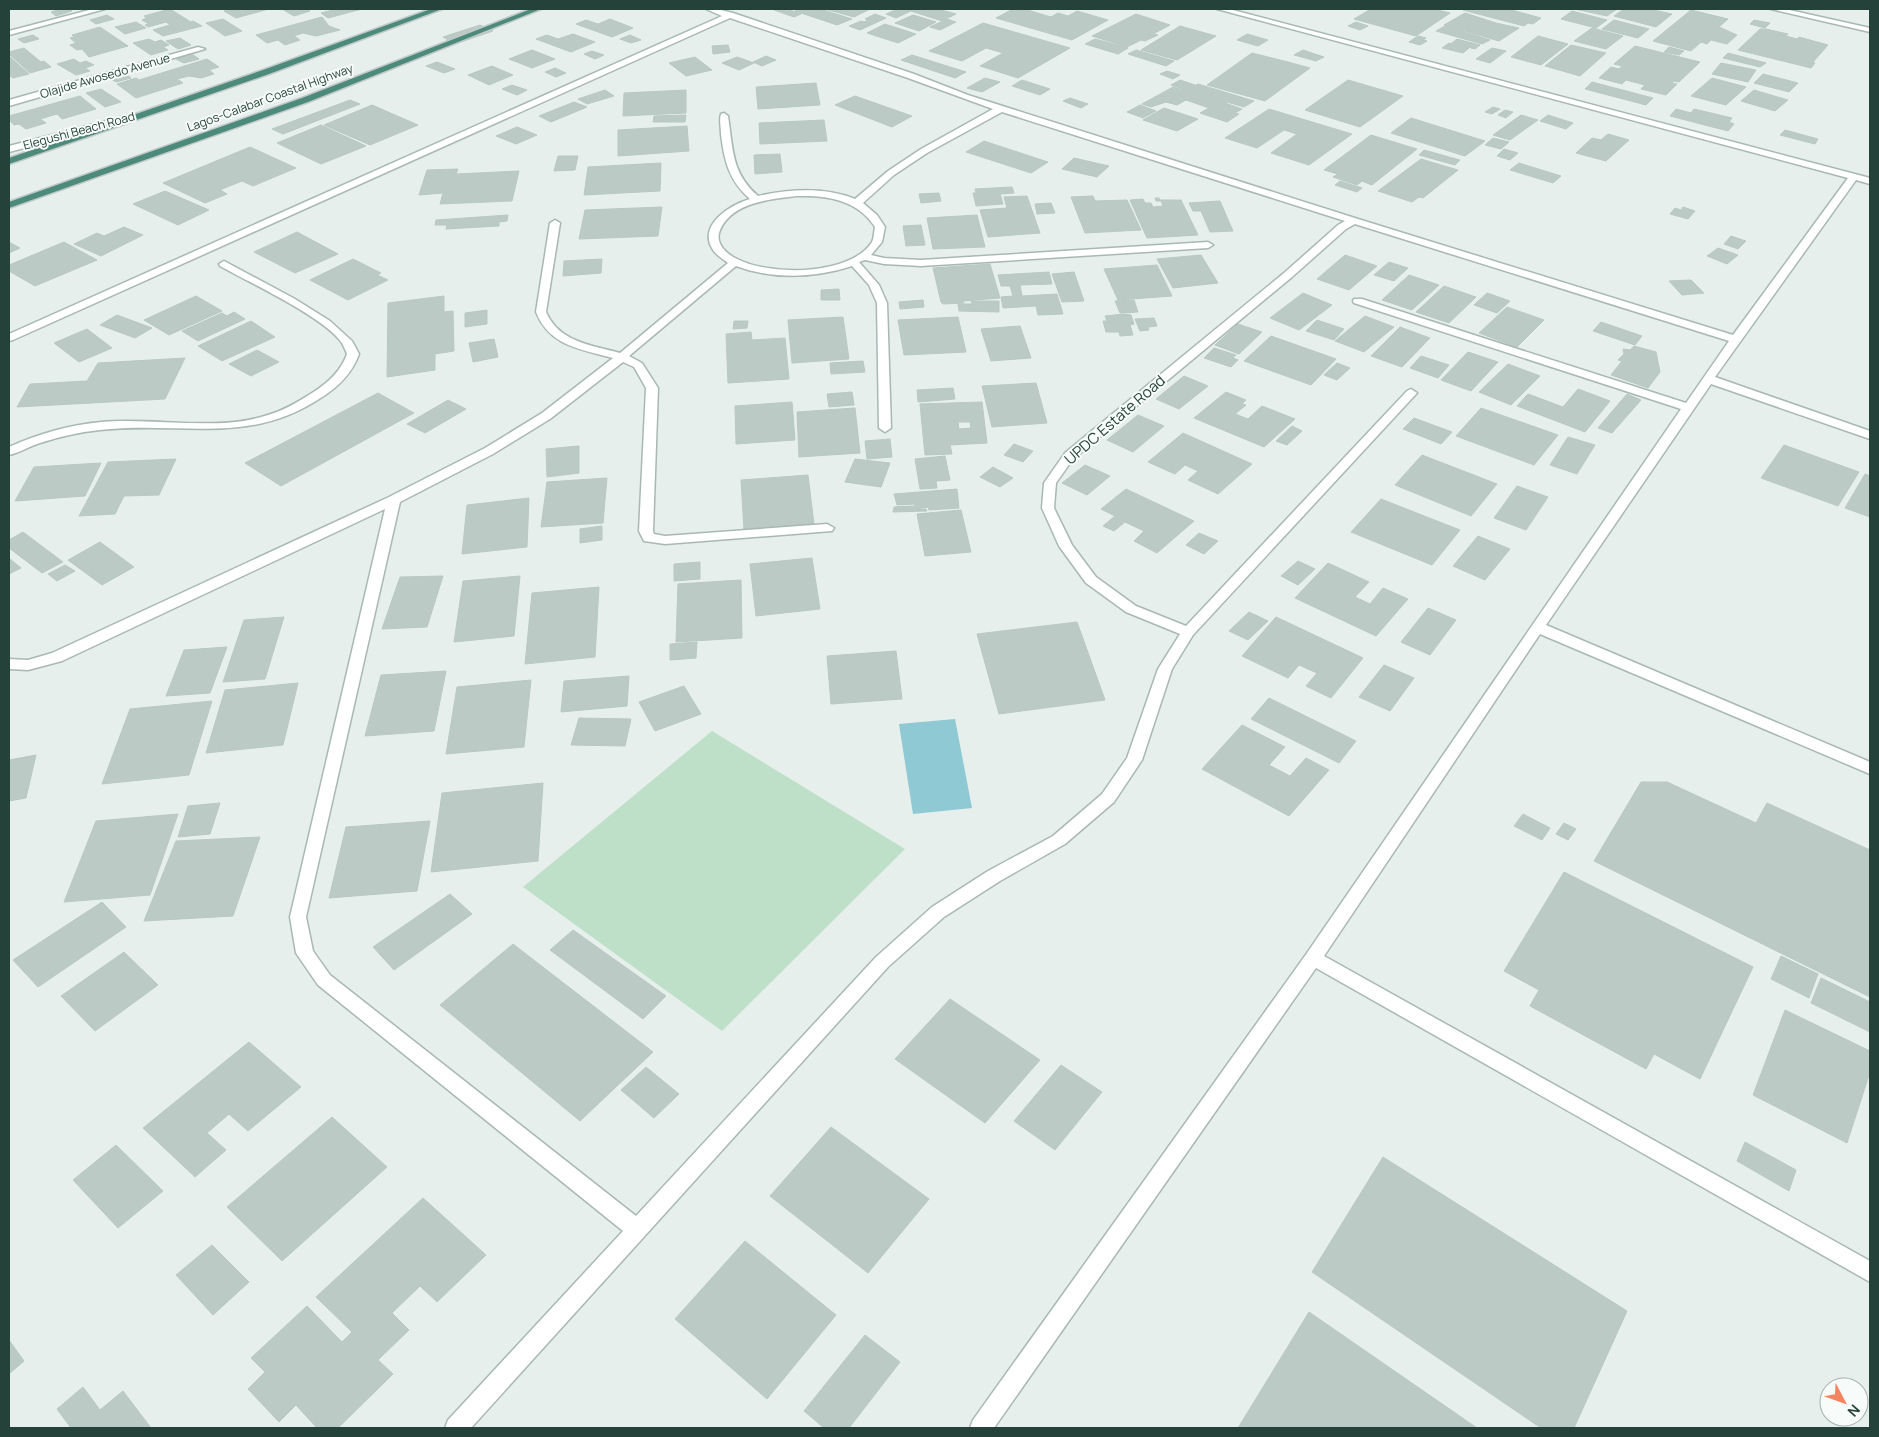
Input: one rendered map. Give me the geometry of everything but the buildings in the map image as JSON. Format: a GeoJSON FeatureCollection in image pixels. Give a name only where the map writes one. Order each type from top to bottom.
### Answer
{"type":"FeatureCollection","features":[{"type":"Feature","properties":{"kind":"highway","name":"Lagos-Calabar Coastal Highway"},"geometry":{"type":"LineString","coordinates":[[9,162],[438,9]]}},
{"type":"Feature","properties":{"kind":"highway","name":"Lagos-Calabar Coastal Highway"},"geometry":{"type":"LineString","coordinates":[[9,205],[305,100],[537,9]]}},
{"type":"Feature","properties":{"kind":"street"},"geometry":{"type":"LineString","coordinates":[[9,33],[101,9]]}},
{"type":"Feature","properties":{"kind":"street"},"geometry":{"type":"LineString","coordinates":[[710,9],[911,76],[965,98],[1354,222],[1736,339]]}},
{"type":"Feature","properties":{"kind":"street"},"geometry":{"type":"LineString","coordinates":[[1221,9],[1870,181]]}},
{"type":"Feature","properties":{"kind":"street"},"geometry":{"type":"LineString","coordinates":[[1775,9],[1870,30]]}},
{"type":"Feature","properties":{"kind":"street"},"geometry":{"type":"LineString","coordinates":[[9,338],[730,16]]}},
{"type":"Feature","properties":{"kind":"street","name":"Olajide Awosedo Avenue"},"geometry":{"type":"LineString","coordinates":[[9,103],[202,49]]}},
{"type":"Feature","properties":{"kind":"street"},"geometry":{"type":"LineString","coordinates":[[857,203],[891,173],[907,162],[1000,108]]}},
{"type":"Feature","properties":{"kind":"street","name":"Elegushi Beach Road"},"geometry":{"type":"LineString","coordinates":[[9,149],[149,112]]}},
{"type":"Feature","properties":{"kind":"street"},"geometry":{"type":"LineString","coordinates":[[724,116],[732,171],[744,191],[756,199]]}},
{"type":"Feature","properties":{"kind":"street"},"geometry":{"type":"LineString","coordinates":[[981,1428],[1313,958],[1736,339],[1854,177]]}},
{"type":"Feature","properties":{"kind":"street"},"geometry":{"type":"LineString","coordinates":[[808,193],[835,196],[857,203],[873,214],[880,227],[877,243],[863,256],[842,266],[813,273],[783,274],[758,271],[734,263],[718,251],[713,237],[719,221],[734,208],[756,199],[784,194],[808,193]]}},
{"type":"Feature","properties":{"kind":"street","name":"UPDC Estate Road"},"geometry":{"type":"LineString","coordinates":[[1188,632],[1131,610],[1091,580],[1066,546],[1048,508],[1050,483],[1069,456],[1288,275],[1342,227],[1354,222]]}},
{"type":"Feature","properties":{"kind":"street"},"geometry":{"type":"LineString","coordinates":[[555,223],[540,312],[546,324],[556,335],[570,342],[622,357],[638,365],[652,388],[646,531],[649,538],[665,540],[827,528]]}},
{"type":"Feature","properties":{"kind":"street"},"geometry":{"type":"LineString","coordinates":[[863,256],[884,261],[921,263],[1208,245]]}},
{"type":"Feature","properties":{"kind":"street"},"geometry":{"type":"LineString","coordinates":[[852,261],[878,289],[882,302],[885,428]]}},
{"type":"Feature","properties":{"kind":"street"},"geometry":{"type":"LineString","coordinates":[[9,664],[28,665],[57,657],[394,500],[490,451],[546,416],[622,357],[734,263]]}},
{"type":"Feature","properties":{"kind":"street"},"geometry":{"type":"LineString","coordinates":[[9,451],[28,442],[61,433],[101,426],[234,427],[290,411],[316,397],[336,381],[349,366],[353,354],[348,343],[338,333],[311,314],[224,264]]}},
{"type":"Feature","properties":{"kind":"street"},"geometry":{"type":"LineString","coordinates":[[1358,301],[1689,408]]}},
{"type":"Feature","properties":{"kind":"street"},"geometry":{"type":"LineString","coordinates":[[1709,379],[1870,435]]}},
{"type":"Feature","properties":{"kind":"street"},"geometry":{"type":"LineString","coordinates":[[456,1428],[882,962],[938,912],[994,876],[1058,840],[1108,798],[1134,760],[1165,669],[1188,632],[1411,393]]}},
{"type":"Feature","properties":{"kind":"street"},"geometry":{"type":"LineString","coordinates":[[394,500],[298,917],[305,953],[324,980],[638,1230]]}},
{"type":"Feature","properties":{"kind":"street"},"geometry":{"type":"LineString","coordinates":[[1538,627],[1870,768]]}},
{"type":"Feature","properties":{"kind":"street"},"geometry":{"type":"LineString","coordinates":[[1313,958],[1870,1272]]}},
{"type":"Feature","properties":{"kind":"green space"},"geometry":{"type":"Polygon","coordinates":[[[712,731],[905,849],[722,1031],[523,887],[712,731]]]}},
{"type":"Feature","properties":{"kind":"water"},"geometry":{"type":"Polygon","coordinates":[[[955,719],[972,808],[913,814],[899,724],[955,719]]]}}]}
